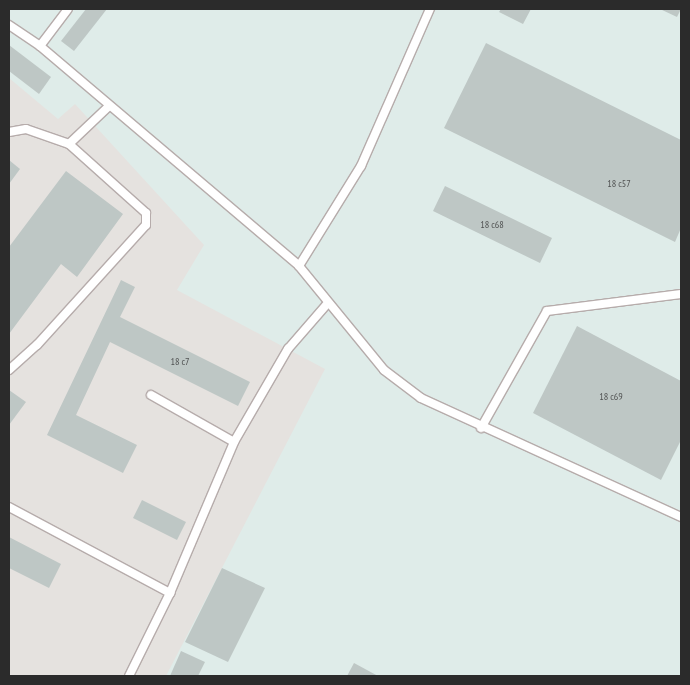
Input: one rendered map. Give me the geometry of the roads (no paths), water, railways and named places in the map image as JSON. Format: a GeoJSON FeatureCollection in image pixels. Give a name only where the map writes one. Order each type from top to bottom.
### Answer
{"type":"FeatureCollection","features":[{"type":"Feature","properties":{"kind":"lane"},"geometry":{"type":"LineString","coordinates":[[40,46],[68,9]]}},
{"type":"Feature","properties":{"kind":"lane"},"geometry":{"type":"LineString","coordinates":[[299,266],[361,166],[430,9]]}},
{"type":"Feature","properties":{"kind":"lane"},"geometry":{"type":"LineString","coordinates":[[9,25],[40,46],[108,106],[299,266],[384,370],[421,398],[481,428],[681,517]]}},
{"type":"Feature","properties":{"kind":"lane"},"geometry":{"type":"LineString","coordinates":[[69,144],[108,106]]}},
{"type":"Feature","properties":{"kind":"lane"},"geometry":{"type":"LineString","coordinates":[[9,132],[26,129],[69,144],[146,214],[146,225],[37,345],[9,370]]}},
{"type":"Feature","properties":{"kind":"lane"},"geometry":{"type":"LineString","coordinates":[[481,428],[546,311],[681,294]]}},
{"type":"Feature","properties":{"kind":"lane"},"geometry":{"type":"LineString","coordinates":[[129,676],[170,593],[234,442],[288,349],[328,303]]}},
{"type":"Feature","properties":{"kind":"lane"},"geometry":{"type":"LineString","coordinates":[[152,395],[234,442]]}},
{"type":"Feature","properties":{"kind":"lane"},"geometry":{"type":"LineString","coordinates":[[9,507],[170,593]]}}]}
